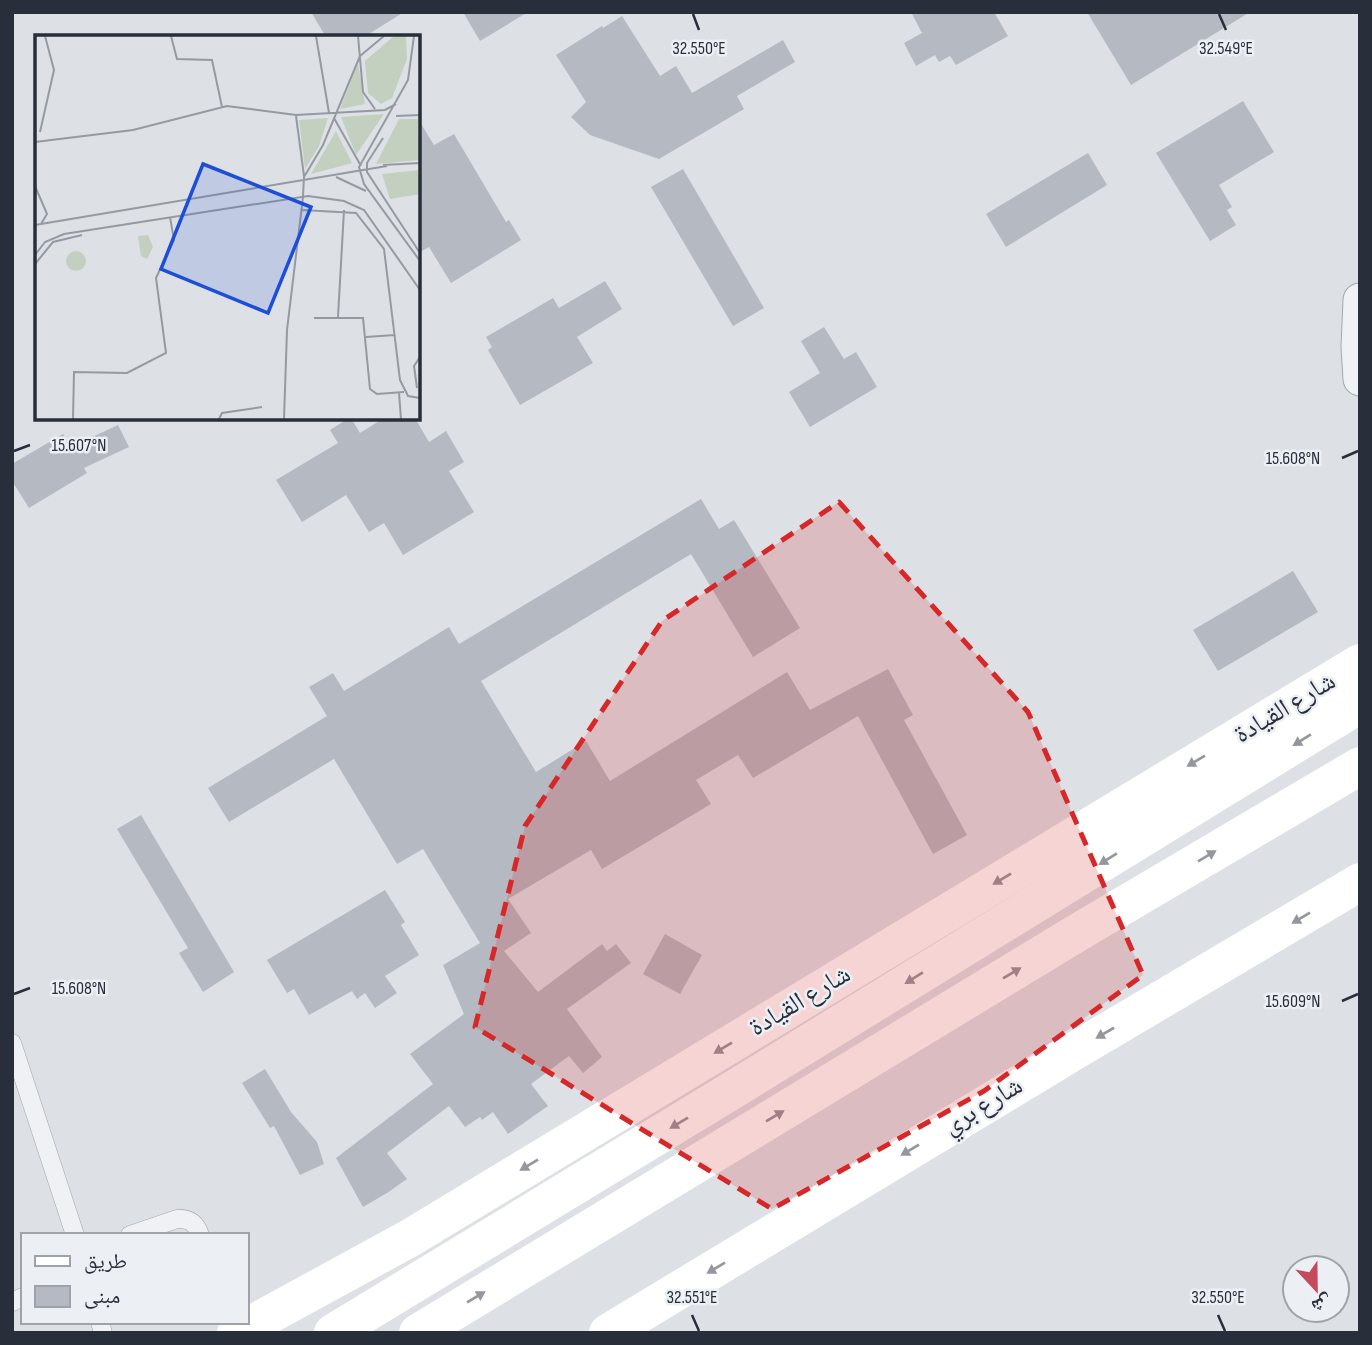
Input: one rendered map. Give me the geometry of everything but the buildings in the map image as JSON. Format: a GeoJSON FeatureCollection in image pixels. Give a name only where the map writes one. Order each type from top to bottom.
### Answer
{"type":"FeatureCollection","features":[{"type":"Feature","properties":{"kind":"main road","name":"شارع القيادة"},"geometry":{"type":"LineString","coordinates":[[236,1333],[410,1238],[1360,663]]}},
{"type":"Feature","properties":{"kind":"main road","name":"شارع القيادة"},"geometry":{"type":"LineString","coordinates":[[333,1333],[1360,704]]}},
{"type":"Feature","properties":{"kind":"main road"},"geometry":{"type":"LineString","coordinates":[[418,1333],[1077,933],[1360,766]]}},
{"type":"Feature","properties":{"kind":"main road","name":"شارع بري"},"geometry":{"type":"LineString","coordinates":[[608,1333],[1360,883]]}},
{"type":"Feature","properties":{"kind":"street"},"geometry":{"type":"LineString","coordinates":[[1360,300],[1360,379]]}},
{"type":"Feature","properties":{"kind":"lane"},"geometry":{"type":"LineString","coordinates":[[12,1043],[74,1233]]}},
{"type":"Feature","properties":{"kind":"lane"},"geometry":{"type":"LineString","coordinates":[[136,1233],[177,1219],[190,1221],[199,1233]]}},
{"type":"Feature","properties":{"kind":"highlighted area"},"geometry":{"type":"Polygon","coordinates":[[[839,502],[1028,712],[1143,975],[984,1091],[772,1209],[475,1027],[525,826],[662,621],[839,502]]]}}]}
